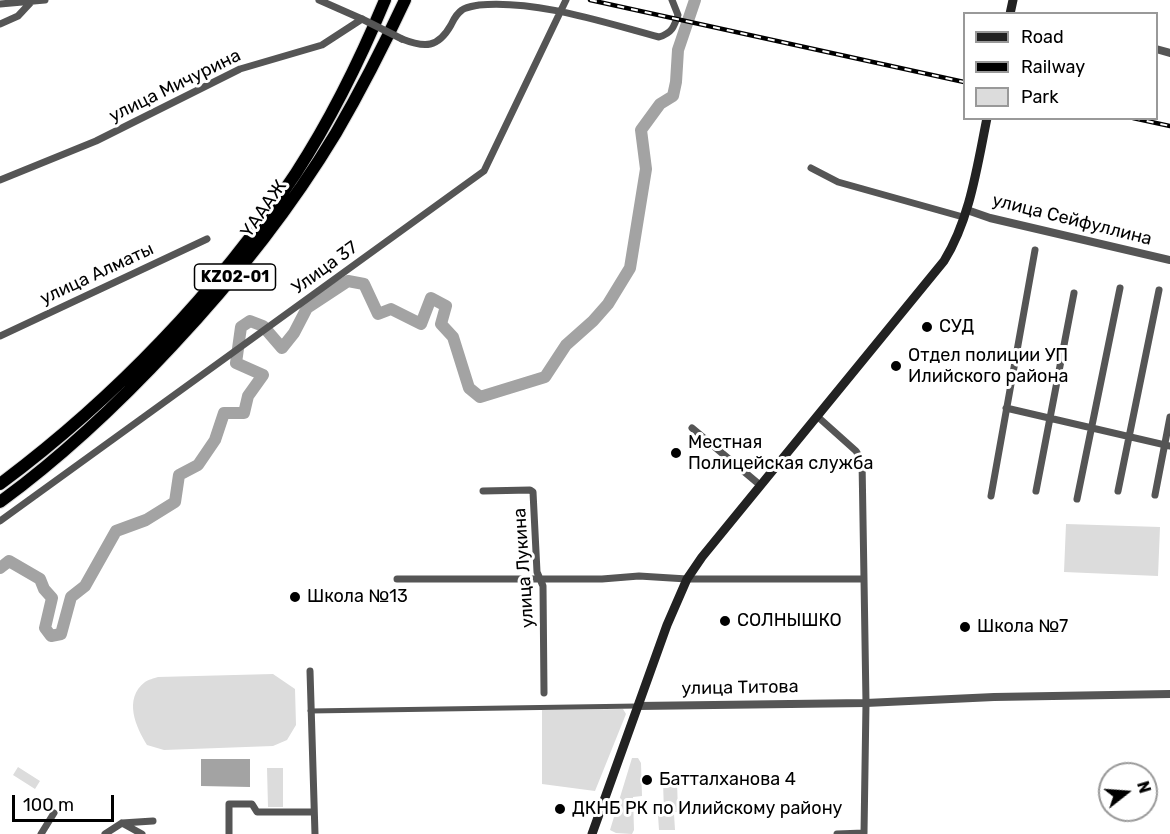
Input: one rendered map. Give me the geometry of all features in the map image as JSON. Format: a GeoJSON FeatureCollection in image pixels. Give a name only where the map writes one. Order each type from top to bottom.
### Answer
{"type":"FeatureCollection","features":[{"type":"Feature","properties":{"kind":"highway","name":"ҮАААЖ"},"geometry":{"type":"LineString","coordinates":[[0,484],[71,428],[118,384],[197,301],[252,234],[296,172],[334,108],[369,39],[385,0]]}},
{"type":"Feature","properties":{"kind":"highway","name":"ҮАААЖ"},"geometry":{"type":"LineString","coordinates":[[0,502],[104,417],[183,335],[243,268],[281,217],[330,143],[358,94],[405,0]]}},
{"type":"Feature","properties":{"kind":"main road"},"geometry":{"type":"LineString","coordinates":[[592,834],[687,579],[702,556],[944,261],[965,214],[987,121]]}},
{"type":"Feature","properties":{"kind":"street"},"geometry":{"type":"LineString","coordinates":[[0,4],[45,0]]}},
{"type":"Feature","properties":{"kind":"street"},"geometry":{"type":"LineString","coordinates":[[319,0],[417,45],[434,44],[443,37],[456,15],[463,9],[480,5],[511,4],[541,7],[659,37],[674,29],[678,15],[672,0]]}},
{"type":"Feature","properties":{"kind":"street","name":"Улица 37"},"geometry":{"type":"LineString","coordinates":[[0,521],[484,171],[566,0]]}},
{"type":"Feature","properties":{"kind":"street"},"geometry":{"type":"LineString","coordinates":[[0,24],[18,16],[32,1]]}},
{"type":"Feature","properties":{"kind":"street","name":"улица Мичурина"},"geometry":{"type":"LineString","coordinates":[[0,180],[96,141],[240,69],[322,45],[362,19]]}},
{"type":"Feature","properties":{"kind":"street"},"geometry":{"type":"LineString","coordinates":[[811,168],[838,182],[965,214]]}},
{"type":"Feature","properties":{"kind":"street","name":"улица Сейфуллина"},"geometry":{"type":"LineString","coordinates":[[965,214],[1170,261]]}},
{"type":"Feature","properties":{"kind":"street","name":"улица Алматы"},"geometry":{"type":"LineString","coordinates":[[0,336],[207,239]]}},
{"type":"Feature","properties":{"kind":"street"},"geometry":{"type":"LineString","coordinates":[[991,496],[1035,250]]}},
{"type":"Feature","properties":{"kind":"street"},"geometry":{"type":"LineString","coordinates":[[1077,500],[1120,288]]}},
{"type":"Feature","properties":{"kind":"street"},"geometry":{"type":"LineString","coordinates":[[1118,491],[1159,290]]}},
{"type":"Feature","properties":{"kind":"street"},"geometry":{"type":"LineString","coordinates":[[1036,492],[1074,293]]}},
{"type":"Feature","properties":{"kind":"street"},"geometry":{"type":"LineString","coordinates":[[1006,408],[1167,446]]}},
{"type":"Feature","properties":{"kind":"street"},"geometry":{"type":"LineString","coordinates":[[818,417],[856,451],[862,461],[866,703],[864,833],[837,834]]}},
{"type":"Feature","properties":{"kind":"street"},"geometry":{"type":"LineString","coordinates":[[1155,495],[1167,446],[1170,417]]}},
{"type":"Feature","properties":{"kind":"street"},"geometry":{"type":"LineString","coordinates":[[692,428],[760,485]]}},
{"type":"Feature","properties":{"kind":"street","name":"улица Лукина"},"geometry":{"type":"LineString","coordinates":[[483,491],[530,490],[533,492],[537,572],[543,586],[544,693]]}},
{"type":"Feature","properties":{"kind":"street"},"geometry":{"type":"LineString","coordinates":[[397,579],[602,579],[639,576],[687,579],[864,579]]}},
{"type":"Feature","properties":{"kind":"street"},"geometry":{"type":"LineString","coordinates":[[310,671],[315,834]]}},
{"type":"Feature","properties":{"kind":"street"},"geometry":{"type":"LineString","coordinates":[[544,693],[544,707]]}},
{"type":"Feature","properties":{"kind":"street","name":"улица Титова"},"geometry":{"type":"LineString","coordinates":[[310,711],[866,703],[994,697],[1170,694]]}},
{"type":"Feature","properties":{"kind":"street"},"geometry":{"type":"LineString","coordinates":[[229,834],[229,804],[252,804],[257,812],[314,812]]}},
{"type":"Feature","properties":{"kind":"street"},"geometry":{"type":"LineString","coordinates":[[41,834],[54,813]]}},
{"type":"Feature","properties":{"kind":"street"},"geometry":{"type":"LineString","coordinates":[[105,834],[122,823],[153,821]]}},
{"type":"Feature","properties":{"kind":"street"},"geometry":{"type":"LineString","coordinates":[[122,823],[142,834]]}},
{"type":"Feature","properties":{"kind":"green space"},"geometry":{"type":"Polygon","coordinates":[[[1066,524],[1160,527],[1158,576],[1064,572],[1066,524]]]}},
{"type":"Feature","properties":{"kind":"green space"},"geometry":{"type":"Polygon","coordinates":[[[273,674],[295,689],[296,725],[287,740],[273,746],[164,750],[147,745],[139,730],[134,713],[134,696],[145,682],[153,678],[273,674]]]}},
{"type":"Feature","properties":{"kind":"green space"},"geometry":{"type":"Polygon","coordinates":[[[623,709],[626,714],[595,791],[542,784],[542,710],[623,709]]]}},
{"type":"Feature","properties":{"kind":"green space"},"geometry":{"type":"Polygon","coordinates":[[[632,758],[638,758],[641,763],[642,796],[633,797],[634,830],[632,834],[616,833],[610,830],[632,758]]]}},
{"type":"Feature","properties":{"kind":"green space"},"geometry":{"type":"Polygon","coordinates":[[[18,767],[40,781],[35,789],[13,775],[18,767]]]}},
{"type":"Feature","properties":{"kind":"green space"},"geometry":{"type":"Polygon","coordinates":[[[267,768],[283,768],[283,807],[268,807],[267,768]]]}},
{"type":"Feature","properties":{"kind":"green space"},"geometry":{"type":"Polygon","coordinates":[[[677,781],[678,812],[664,812],[663,782],[677,781]]]}},
{"type":"Feature","properties":{"kind":"green space"},"geometry":{"type":"Polygon","coordinates":[[[674,814],[675,830],[659,830],[658,815],[674,814]]]}},
{"type":"Feature","properties":{"kind":"shaded area"},"geometry":{"type":"Polygon","coordinates":[[[201,759],[250,759],[250,787],[201,786],[201,759]]]}},
{"type":"Feature","properties":{"kind":"waterway"},"geometry":{"type":"LineString","coordinates":[[0,568],[9,561],[40,579],[44,589],[52,598],[45,628],[51,636],[61,634],[71,597],[85,586],[116,531],[146,520],[175,502],[179,475],[198,465],[215,440],[224,413],[244,413],[248,396],[263,375],[236,363],[241,327],[250,321],[263,326],[282,348],[294,333],[307,308],[348,281],[364,284],[378,314],[391,309],[421,324],[431,298],[446,306],[441,324],[453,337],[469,388],[480,397],[545,377],[566,345],[608,304],[630,268],[646,169],[641,130],[660,104],[673,96],[678,50],[695,0]]}},
{"type":"Feature","properties":{"kind":"railway"},"geometry":{"type":"LineString","coordinates":[[590,0],[963,82]]}},
{"type":"Feature","properties":{"kind":"railway"},"geometry":{"type":"LineString","coordinates":[[1142,120],[1170,126]]}},
{"type":"Feature","properties":{"kind":"place","name":"СУД"},"geometry":{"type":"Point","coordinates":[927,327]}},
{"type":"Feature","properties":{"kind":"place","name":"Отдел полиции УП Илийского района"},"geometry":{"type":"Point","coordinates":[896,366]}},
{"type":"Feature","properties":{"kind":"place","name":"Местная Полицейская служба"},"geometry":{"type":"Point","coordinates":[676,453]}},
{"type":"Feature","properties":{"kind":"place","name":"Школа №13"},"geometry":{"type":"Point","coordinates":[295,597]}},
{"type":"Feature","properties":{"kind":"place","name":"СОЛНЫШКО"},"geometry":{"type":"Point","coordinates":[725,621]}},
{"type":"Feature","properties":{"kind":"place","name":"Школа №7"},"geometry":{"type":"Point","coordinates":[965,627]}},
{"type":"Feature","properties":{"kind":"place","name":"Батталханова 4"},"geometry":{"type":"Point","coordinates":[647,780]}},
{"type":"Feature","properties":{"kind":"place","name":"ДКНБ РК по Илийскому району"},"geometry":{"type":"Point","coordinates":[560,809]}}]}
